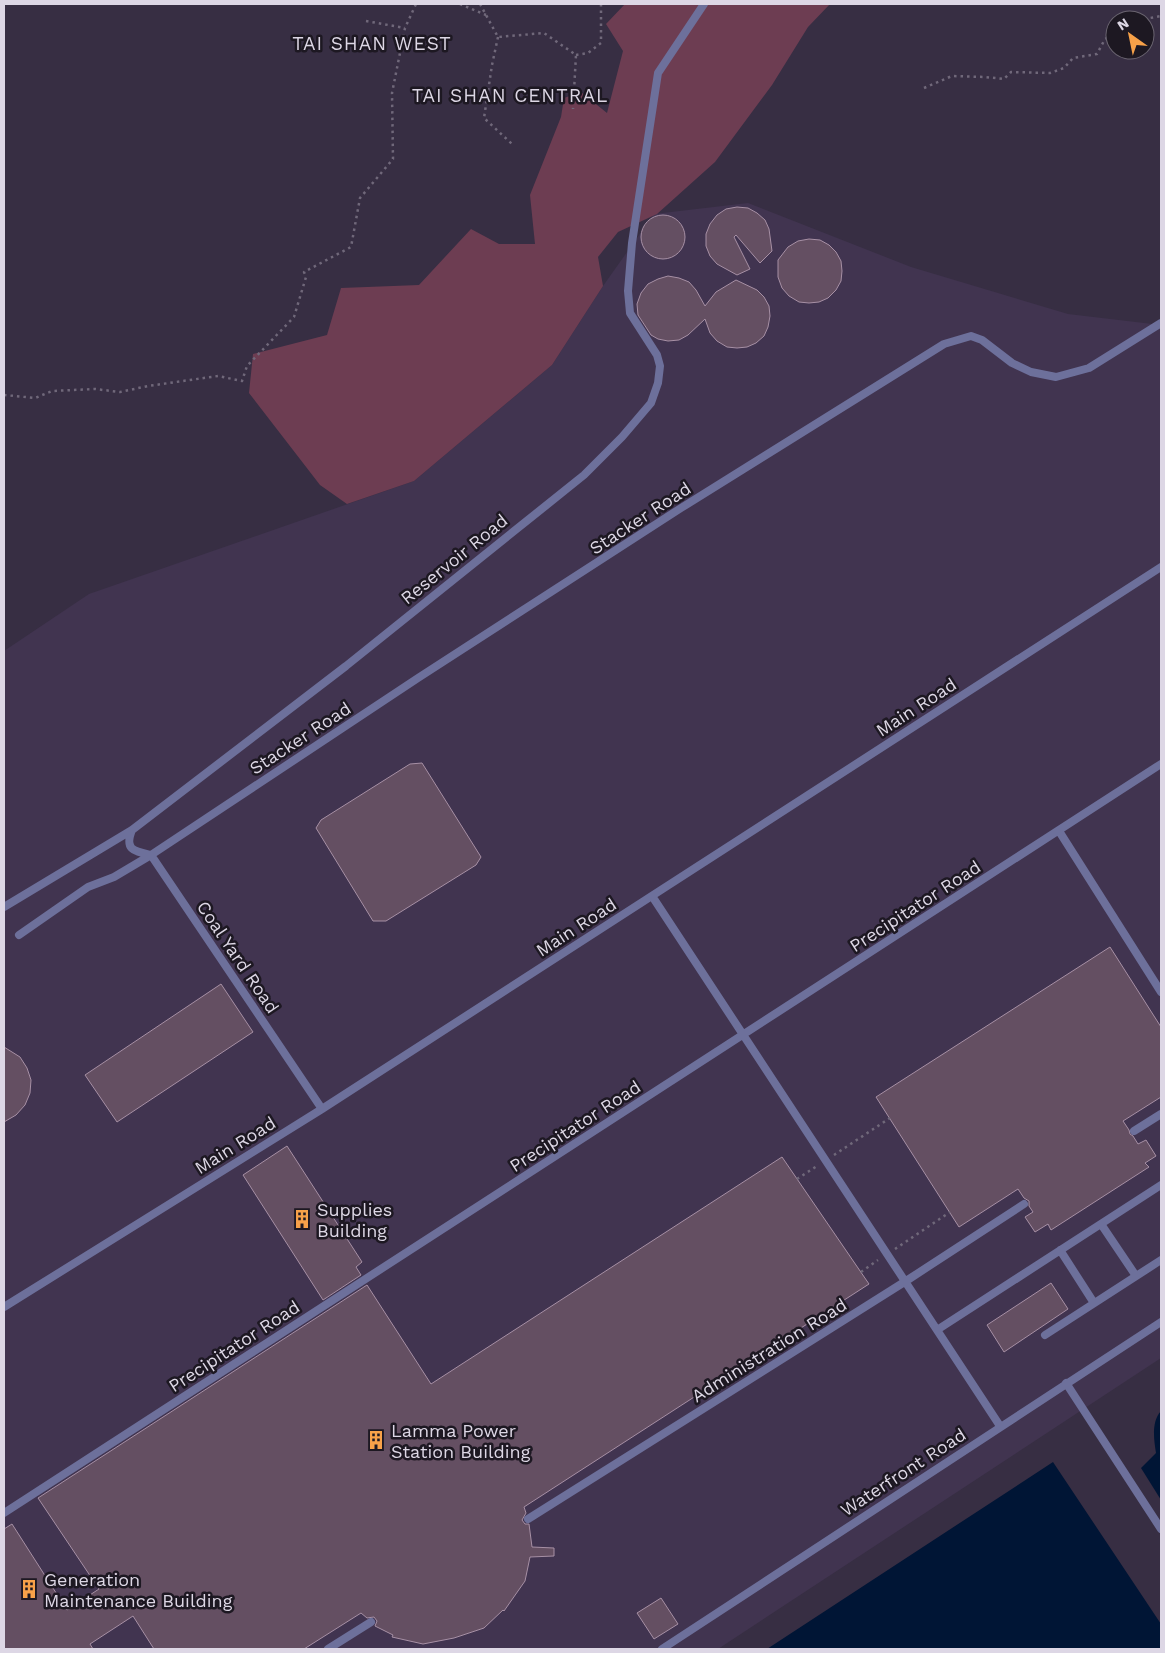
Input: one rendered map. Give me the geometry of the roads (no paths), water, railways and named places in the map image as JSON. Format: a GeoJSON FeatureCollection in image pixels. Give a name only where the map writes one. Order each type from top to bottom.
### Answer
{"type":"FeatureCollection","features":[{"type":"Feature","properties":{"kind":"lane","name":"Reservoir Road"},"geometry":{"type":"LineString","coordinates":[[4,907],[132,830],[346,666],[584,475],[651,403],[658,383],[660,366],[657,355],[630,313],[628,291],[632,243],[658,73],[704,4]]}},
{"type":"Feature","properties":{"kind":"lane","name":"Stacker Road"},"geometry":{"type":"LineString","coordinates":[[19,935],[88,887],[114,877],[151,855],[418,678],[681,508],[944,344],[971,336],[982,340],[1012,363],[1031,372],[1056,377],[1089,368],[1161,323]]}},
{"type":"Feature","properties":{"kind":"lane","name":"Main Road"},"geometry":{"type":"LineString","coordinates":[[4,1308],[322,1109],[1161,566]]}},
{"type":"Feature","properties":{"kind":"lane","name":"Precipitator Road"},"geometry":{"type":"LineString","coordinates":[[4,1513],[1161,764]]}},
{"type":"Feature","properties":{"kind":"lane"},"geometry":{"type":"LineString","coordinates":[[132,830],[128,840],[130,847],[151,855]]}},
{"type":"Feature","properties":{"kind":"lane"},"geometry":{"type":"LineString","coordinates":[[1059,831],[1161,992]]}},
{"type":"Feature","properties":{"kind":"lane","name":"Coal Yard Road"},"geometry":{"type":"LineString","coordinates":[[151,855],[322,1109]]}},
{"type":"Feature","properties":{"kind":"lane"},"geometry":{"type":"LineString","coordinates":[[652,896],[1000,1426]]}},
{"type":"Feature","properties":{"kind":"lane"},"geometry":{"type":"LineString","coordinates":[[1134,1131],[1161,1114]]}},
{"type":"Feature","properties":{"kind":"lane"},"geometry":{"type":"LineString","coordinates":[[937,1330],[1161,1185]]}},
{"type":"Feature","properties":{"kind":"lane","name":"Administration Road"},"geometry":{"type":"LineString","coordinates":[[528,1520],[906,1281],[1024,1204]]}},
{"type":"Feature","properties":{"kind":"lane"},"geometry":{"type":"LineString","coordinates":[[1101,1224],[1136,1276]]}},
{"type":"Feature","properties":{"kind":"lane"},"geometry":{"type":"LineString","coordinates":[[1060,1250],[1094,1303]]}},
{"type":"Feature","properties":{"kind":"lane"},"geometry":{"type":"LineString","coordinates":[[1045,1335],[1161,1260]]}},
{"type":"Feature","properties":{"kind":"lane","name":"Waterfront Road"},"geometry":{"type":"LineString","coordinates":[[662,1649],[1161,1322]]}},
{"type":"Feature","properties":{"kind":"lane"},"geometry":{"type":"LineString","coordinates":[[1066,1383],[1161,1529]]}},
{"type":"Feature","properties":{"kind":"lane"},"geometry":{"type":"LineString","coordinates":[[328,1649],[371,1622]]}},
{"type":"Feature","properties":{"kind":"water"},"geometry":{"type":"Polygon","coordinates":[[[1161,1411],[1161,1500],[1141,1468],[1156,1453],[1154,1426],[1161,1411]]]}},
{"type":"Feature","properties":{"kind":"water"},"geometry":{"type":"Polygon","coordinates":[[[1053,1462],[1161,1624],[1161,1649],[767,1649],[1053,1462]]]}},
{"type":"Feature","properties":{"kind":"place","name":"Supplies Building"},"geometry":{"type":"Point","coordinates":[302,1219]}},
{"type":"Feature","properties":{"kind":"place","name":"Lamma Power Station Building"},"geometry":{"type":"Point","coordinates":[376,1440]}},
{"type":"Feature","properties":{"kind":"place","name":"Generation Maintenance Building"},"geometry":{"type":"Point","coordinates":[29,1589]}},
{"type":"Feature","properties":{"kind":"district","name":"TAI SHAN WEST"},"geometry":{"type":"Point","coordinates":[372,43]}},
{"type":"Feature","properties":{"kind":"district","name":"TAI SHAN CENTRAL"},"geometry":{"type":"Point","coordinates":[510,95]}}]}
